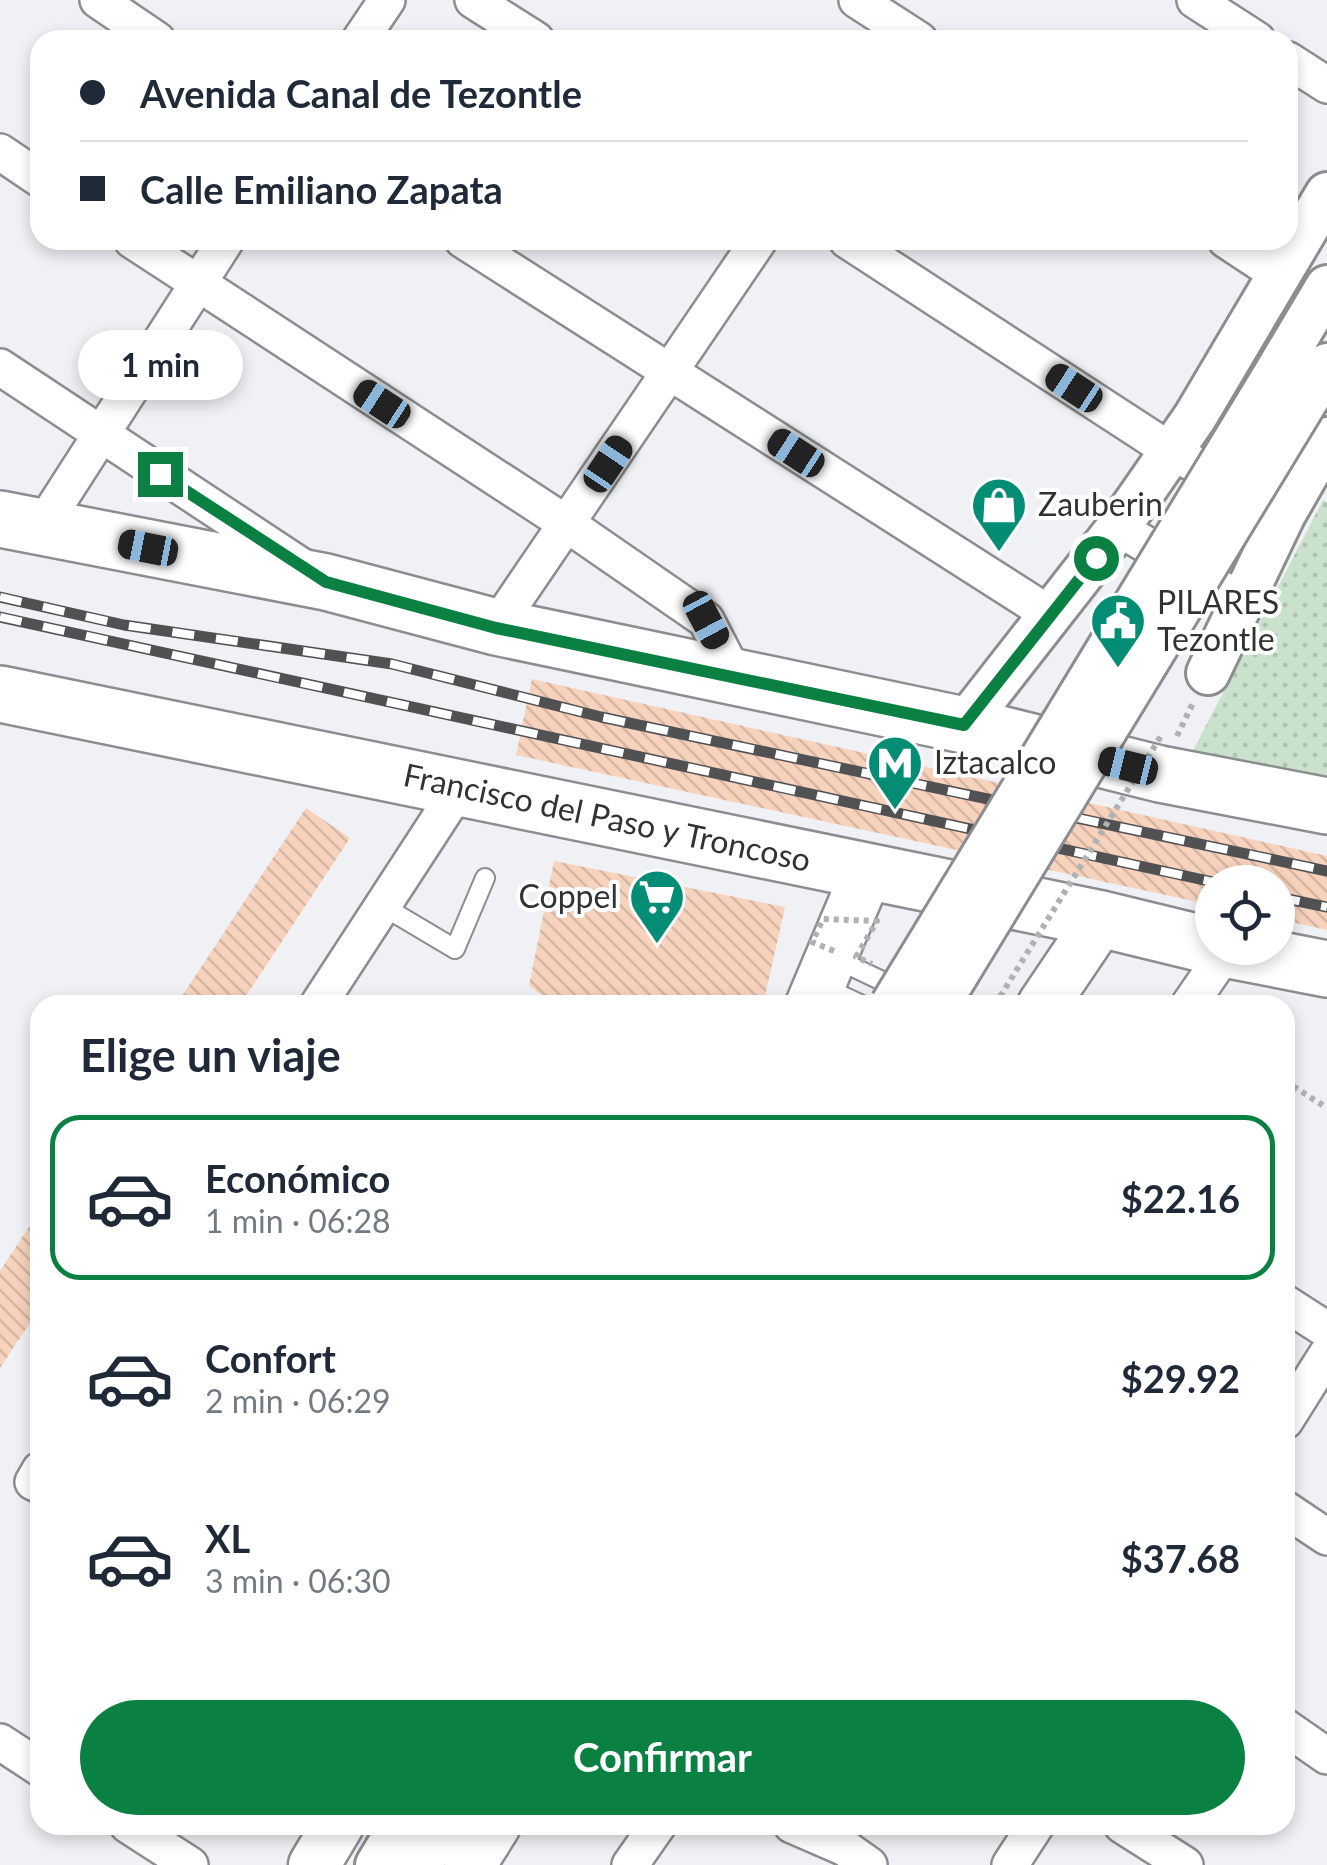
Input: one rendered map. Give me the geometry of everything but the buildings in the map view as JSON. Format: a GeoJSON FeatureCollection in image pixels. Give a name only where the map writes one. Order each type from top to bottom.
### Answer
{"type":"FeatureCollection","features":[{"type":"Feature","properties":{"kind":"main road"},"geometry":{"type":"LineString","coordinates":[[20,524],[326,582],[496,628],[964,725],[1160,774],[1327,806]]}},
{"type":"Feature","properties":{"kind":"main road","name":"Francisco del Paso y Troncoso"},"geometry":{"type":"LineString","coordinates":[[0,694],[1101,919],[1195,942]]}},
{"type":"Feature","properties":{"kind":"main road"},"geometry":{"type":"LineString","coordinates":[[840,975],[867,872]]}},
{"type":"Feature","properties":{"kind":"main road"},"geometry":{"type":"LineString","coordinates":[[1050,995],[1101,919]]}},
{"type":"Feature","properties":{"kind":"main road","name":"Francisco del Paso y Troncoso"},"geometry":{"type":"LineString","coordinates":[[1295,963],[1327,969]]}},
{"type":"Feature","properties":{"kind":"main road"},"geometry":{"type":"LineString","coordinates":[[314,1865],[332,1835]]}},
{"type":"Feature","properties":{"kind":"main road"},"geometry":{"type":"LineString","coordinates":[[470,1865],[489,1835]]}},
{"type":"Feature","properties":{"kind":"street"},"geometry":{"type":"LineString","coordinates":[[98,0],[142,30]]}},
{"type":"Feature","properties":{"kind":"street"},"geometry":{"type":"LineString","coordinates":[[367,30],[387,0]]}},
{"type":"Feature","properties":{"kind":"street"},"geometry":{"type":"LineString","coordinates":[[474,0],[520,30]]}},
{"type":"Feature","properties":{"kind":"street"},"geometry":{"type":"LineString","coordinates":[[857,0],[907,27]]}},
{"type":"Feature","properties":{"kind":"street"},"geometry":{"type":"LineString","coordinates":[[1195,0],[1242,30]]}},
{"type":"Feature","properties":{"kind":"street"},"geometry":{"type":"LineString","coordinates":[[1298,67],[1327,86]]}},
{"type":"Feature","properties":{"kind":"street"},"geometry":{"type":"LineString","coordinates":[[0,152],[30,172]]}},
{"type":"Feature","properties":{"kind":"street"},"geometry":{"type":"LineString","coordinates":[[1298,242],[1327,194]]}},
{"type":"Feature","properties":{"kind":"street"},"geometry":{"type":"LineString","coordinates":[[147,250],[567,524],[706,620],[735,676]]}},
{"type":"Feature","properties":{"kind":"street"},"geometry":{"type":"LineString","coordinates":[[20,524],[99,435],[219,250]]}},
{"type":"Feature","properties":{"kind":"street"},"geometry":{"type":"LineString","coordinates":[[479,250],[1051,616]]}},
{"type":"Feature","properties":{"kind":"street"},"geometry":{"type":"LineString","coordinates":[[496,628],[752,250]]}},
{"type":"Feature","properties":{"kind":"street"},"geometry":{"type":"LineString","coordinates":[[864,250],[1183,434],[1310,483]]}},
{"type":"Feature","properties":{"kind":"street"},"geometry":{"type":"LineString","coordinates":[[1242,250],[1279,274]]}},
{"type":"Feature","properties":{"kind":"street"},"geometry":{"type":"LineString","coordinates":[[964,725],[1146,488],[1183,434],[1293,250]]}},
{"type":"Feature","properties":{"kind":"street"},"geometry":{"type":"LineString","coordinates":[[941,995],[1302,382],[1327,287]]}},
{"type":"Feature","properties":{"kind":"street"},"geometry":{"type":"LineString","coordinates":[[0,368],[326,582]]}},
{"type":"Feature","properties":{"kind":"street"},"geometry":{"type":"LineString","coordinates":[[899,995],[1302,382]]}},
{"type":"Feature","properties":{"kind":"street"},"geometry":{"type":"LineString","coordinates":[[1208,673],[1261,559],[1310,483],[1327,439]]}},
{"type":"Feature","properties":{"kind":"street"},"geometry":{"type":"LineString","coordinates":[[1146,488],[1261,559]]}},
{"type":"Feature","properties":{"kind":"street"},"geometry":{"type":"LineString","coordinates":[[1118,528],[1242,601]]}},
{"type":"Feature","properties":{"kind":"street"},"geometry":{"type":"LineString","coordinates":[[324,995],[460,787]]}},
{"type":"Feature","properties":{"kind":"street"},"geometry":{"type":"LineString","coordinates":[[1194,995],[1210,965]]}},
{"type":"Feature","properties":{"kind":"street"},"geometry":{"type":"LineString","coordinates":[[1295,1309],[1327,1330]]}},
{"type":"Feature","properties":{"kind":"street"},"geometry":{"type":"LineString","coordinates":[[1295,1405],[1327,1354]]}},
{"type":"Feature","properties":{"kind":"street"},"geometry":{"type":"LineString","coordinates":[[1295,1515],[1327,1536]]}},
{"type":"Feature","properties":{"kind":"street"},"geometry":{"type":"LineString","coordinates":[[1295,1734],[1327,1756]]}},
{"type":"Feature","properties":{"kind":"street"},"geometry":{"type":"LineString","coordinates":[[0,1742],[30,1762]]}},
{"type":"Feature","properties":{"kind":"street"},"geometry":{"type":"LineString","coordinates":[[144,1835],[190,1865]]}},
{"type":"Feature","properties":{"kind":"street"},"geometry":{"type":"LineString","coordinates":[[377,1865],[395,1835]]}},
{"type":"Feature","properties":{"kind":"street"},"geometry":{"type":"LineString","coordinates":[[420,1865],[438,1835]]}},
{"type":"Feature","properties":{"kind":"street"},"geometry":{"type":"LineString","coordinates":[[630,1865],[651,1835]]}},
{"type":"Feature","properties":{"kind":"street"},"geometry":{"type":"LineString","coordinates":[[809,1835],[849,1859]]}},
{"type":"Feature","properties":{"kind":"street"},"geometry":{"type":"LineString","coordinates":[[1010,1865],[1030,1835]]}},
{"type":"Feature","properties":{"kind":"street"},"geometry":{"type":"LineString","coordinates":[[1138,1835],[1186,1865]]}},
{"type":"Feature","properties":{"kind":"lane"},"geometry":{"type":"LineString","coordinates":[[381,906],[455,949],[486,878]]}},
{"type":"Feature","properties":{"kind":"lane"},"geometry":{"type":"LineString","coordinates":[[840,975],[903,995]]}},
{"type":"Feature","properties":{"kind":"path"},"geometry":{"type":"LineString","coordinates":[[1001,995],[1161,736]]}},
{"type":"Feature","properties":{"kind":"path"},"geometry":{"type":"LineString","coordinates":[[823,920],[877,921],[856,957],[872,964],[840,975],[812,942],[823,920]]}},
{"type":"Feature","properties":{"kind":"path"},"geometry":{"type":"LineString","coordinates":[[1295,1087],[1327,1108]]}},
{"type":"Feature","properties":{"kind":"green space"},"geometry":{"type":"Polygon","coordinates":[[[1323,500],[1327,502],[1327,795],[1183,770],[1323,500]]]}},
{"type":"Feature","properties":{"kind":"railway"},"geometry":{"type":"LineString","coordinates":[[0,597],[124,625],[392,664],[601,717],[1327,871]]}},
{"type":"Feature","properties":{"kind":"railway"},"geometry":{"type":"LineString","coordinates":[[0,617],[1195,878]]}},
{"type":"Feature","properties":{"kind":"railway"},"geometry":{"type":"LineString","coordinates":[[1295,900],[1327,907]]}},
{"type":"Feature","properties":{"kind":"place","name":"Zauberin"},"geometry":{"type":"Point","coordinates":[999,554]}},
{"type":"Feature","properties":{"kind":"place","name":"PILARES Tezontle"},"geometry":{"type":"Point","coordinates":[1118,670]}},
{"type":"Feature","properties":{"kind":"place","name":"Iztacalco"},"geometry":{"type":"Point","coordinates":[895,812]}},
{"type":"Feature","properties":{"kind":"place","name":"Coppel"},"geometry":{"type":"Point","coordinates":[657,946]}},
{"type":"Feature","properties":{"kind":"route"},"geometry":{"type":"LineString","coordinates":[[160,474],[326,582],[496,628],[964,725],[1096,558]]}}]}
